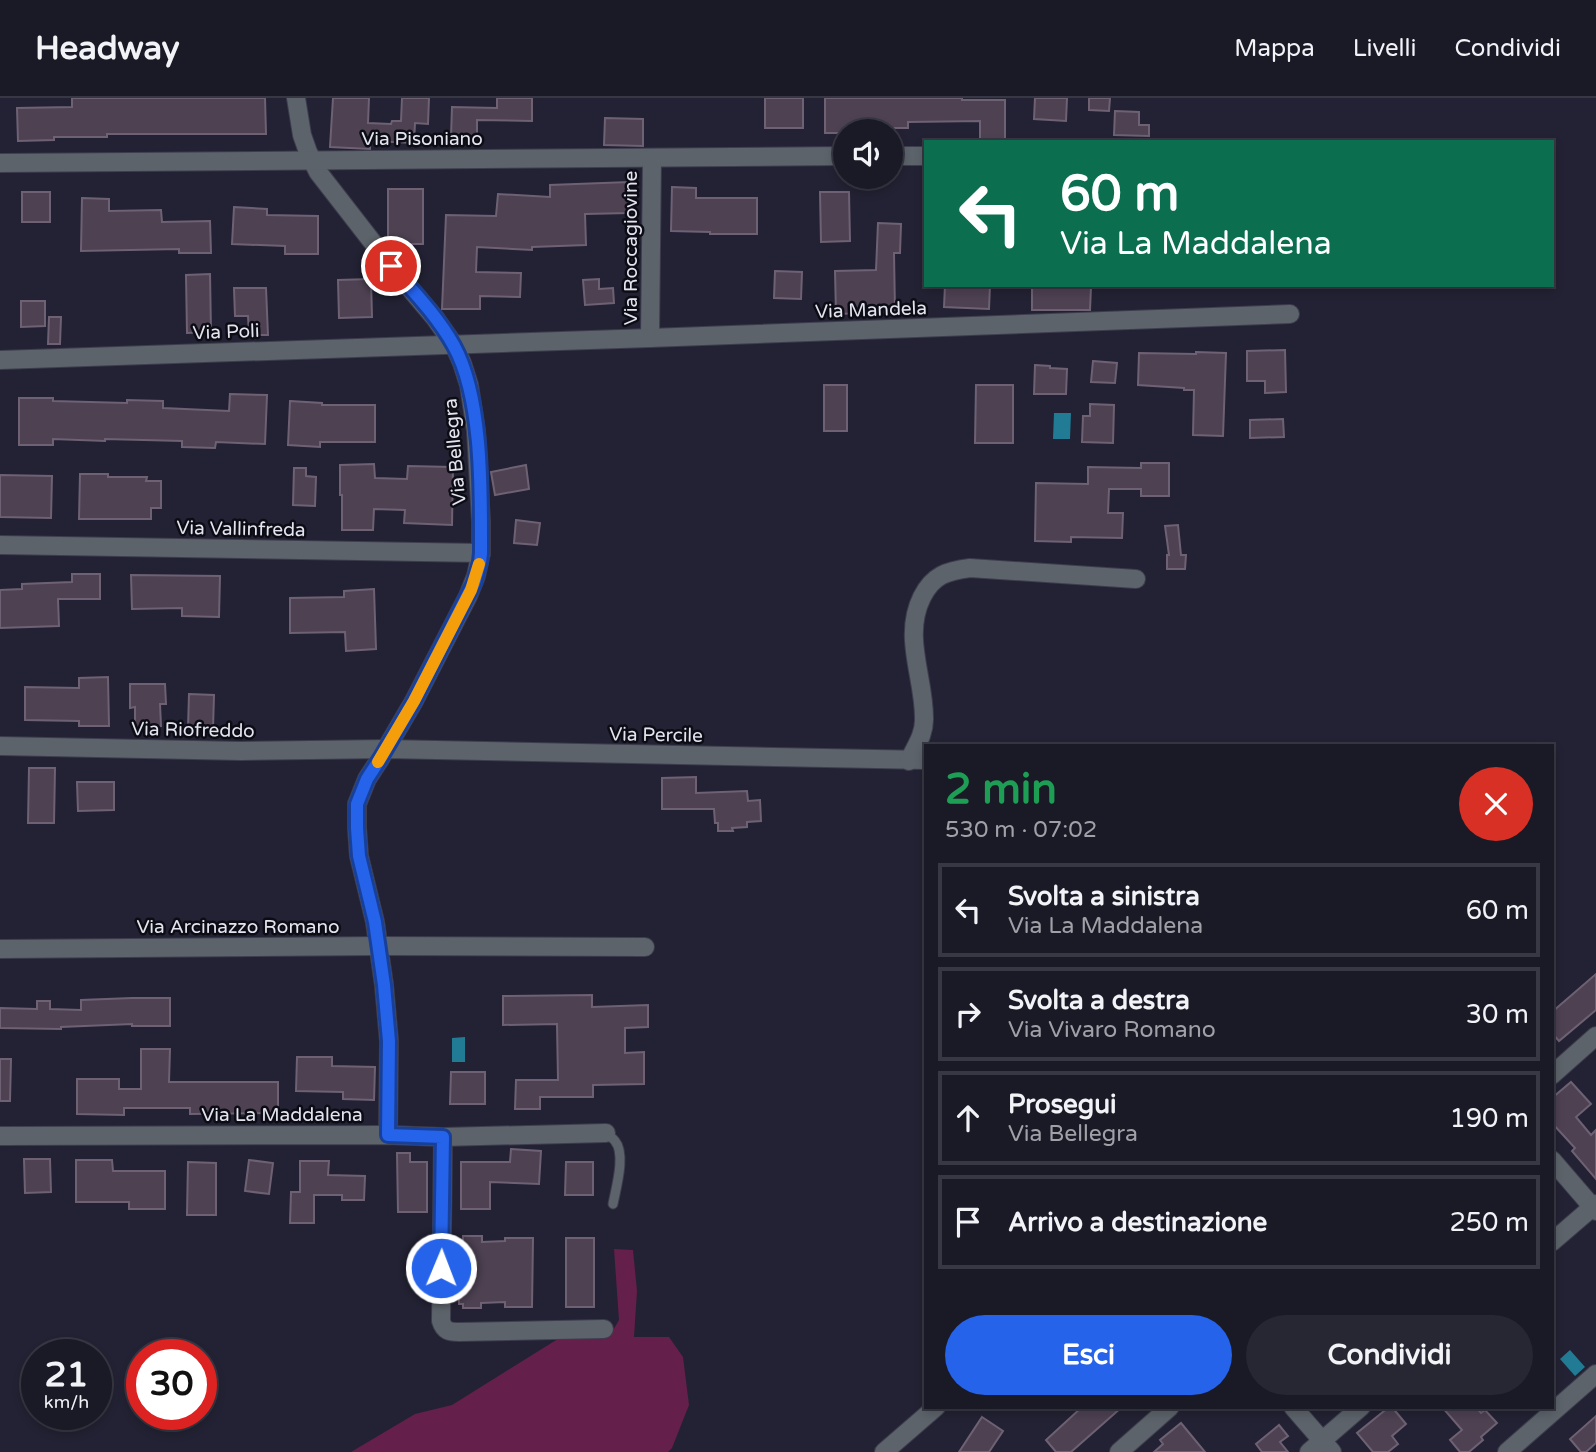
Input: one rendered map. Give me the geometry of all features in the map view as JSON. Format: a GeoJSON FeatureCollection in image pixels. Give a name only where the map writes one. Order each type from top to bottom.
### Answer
{"type":"FeatureCollection","features":[{"type":"Feature","properties":{"kind":"street","name":"Via Bellegra"},"geometry":{"type":"LineString","coordinates":[[296,98],[302,135],[311,160],[325,182],[454,345],[466,374],[473,406],[480,480],[481,553],[471,590],[414,701],[367,779],[356,814],[361,865],[380,946],[389,1041],[388,1135]]}},
{"type":"Feature","properties":{"kind":"street","name":"Via Pisoniano"},"geometry":{"type":"LineString","coordinates":[[0,163],[833,156]]}},
{"type":"Feature","properties":{"kind":"street"},"geometry":{"type":"LineString","coordinates":[[903,156],[924,156]]}},
{"type":"Feature","properties":{"kind":"street","name":"Via Roccagiovine"},"geometry":{"type":"LineString","coordinates":[[650,338],[652,158]]}},
{"type":"Feature","properties":{"kind":"street","name":"Via Mandela"},"geometry":{"type":"LineString","coordinates":[[454,345],[1290,314]]}},
{"type":"Feature","properties":{"kind":"street","name":"Via Poli"},"geometry":{"type":"LineString","coordinates":[[0,360],[454,345]]}},
{"type":"Feature","properties":{"kind":"street","name":"Via Vallinfreda"},"geometry":{"type":"LineString","coordinates":[[0,545],[481,553]]}},
{"type":"Feature","properties":{"kind":"street"},"geometry":{"type":"LineString","coordinates":[[917,760],[924,724],[914,624],[919,604],[934,580],[950,571],[970,568],[1136,579]]}},
{"type":"Feature","properties":{"kind":"street","name":"Via Riofreddo"},"geometry":{"type":"LineString","coordinates":[[0,746],[241,751],[386,749]]}},
{"type":"Feature","properties":{"kind":"street","name":"Via Percile"},"geometry":{"type":"LineString","coordinates":[[386,749],[917,760]]}},
{"type":"Feature","properties":{"kind":"street","name":"Via Arcinazzo Romano"},"geometry":{"type":"LineString","coordinates":[[0,949],[645,947]]}},
{"type":"Feature","properties":{"kind":"street"},"geometry":{"type":"LineString","coordinates":[[1554,1073],[1596,1036]]}},
{"type":"Feature","properties":{"kind":"street","name":"Via La Maddalena"},"geometry":{"type":"LineString","coordinates":[[0,1136],[443,1137],[606,1133]]}},
{"type":"Feature","properties":{"kind":"street"},"geometry":{"type":"LineString","coordinates":[[443,1137],[443,1327],[449,1332],[604,1329]]}},
{"type":"Feature","properties":{"kind":"street"},"geometry":{"type":"LineString","coordinates":[[1554,1162],[1595,1207],[1554,1240]]}},
{"type":"Feature","properties":{"kind":"street"},"geometry":{"type":"LineString","coordinates":[[1507,1452],[1596,1374]]}},
{"type":"Feature","properties":{"kind":"street"},"geometry":{"type":"LineString","coordinates":[[884,1452],[934,1409]]}},
{"type":"Feature","properties":{"kind":"street"},"geometry":{"type":"LineString","coordinates":[[1119,1452],[1169,1409]]}},
{"type":"Feature","properties":{"kind":"street"},"geometry":{"type":"LineString","coordinates":[[1294,1409],[1321,1448],[1359,1409]]}},
{"type":"Feature","properties":{"kind":"lane"},"geometry":{"type":"LineString","coordinates":[[606,1133],[617,1142],[620,1151],[613,1204]]}},
{"type":"Feature","properties":{"kind":"shaded area"},"geometry":{"type":"Polygon","coordinates":[[[614,1249],[633,1250],[637,1291],[634,1337],[669,1337],[683,1357],[689,1405],[668,1452],[351,1452],[415,1414],[452,1405],[561,1337],[609,1337],[619,1320],[614,1249]]]}},
{"type":"Feature","properties":{"kind":"water"},"geometry":{"type":"Polygon","coordinates":[[[1054,413],[1071,413],[1070,439],[1053,439],[1054,413]]]}},
{"type":"Feature","properties":{"kind":"water"},"geometry":{"type":"Polygon","coordinates":[[[465,1037],[465,1062],[452,1062],[452,1038],[465,1037]]]}},
{"type":"Feature","properties":{"kind":"water"},"geometry":{"type":"Polygon","coordinates":[[[1570,1350],[1585,1367],[1575,1376],[1560,1359],[1570,1350]]]}},
{"type":"Feature","properties":{"kind":"building"},"geometry":{"type":"Polygon","coordinates":[[[72,98],[265,98],[266,134],[107,134],[107,137],[54,137],[54,140],[18,141],[17,108],[72,107],[72,98]]]}},
{"type":"Feature","properties":{"kind":"building"},"geometry":{"type":"Polygon","coordinates":[[[333,98],[369,98],[368,123],[391,124],[392,121],[401,121],[402,98],[429,98],[428,124],[415,123],[414,143],[370,141],[370,149],[330,147],[333,98]]]}},
{"type":"Feature","properties":{"kind":"building"},"geometry":{"type":"Polygon","coordinates":[[[497,98],[532,98],[532,121],[477,120],[477,138],[451,137],[452,107],[497,108],[497,98]]]}},
{"type":"Feature","properties":{"kind":"building"},"geometry":{"type":"Polygon","coordinates":[[[765,98],[803,98],[803,128],[765,128],[765,98]]]}},
{"type":"Feature","properties":{"kind":"building"},"geometry":{"type":"Polygon","coordinates":[[[825,98],[1005,100],[1005,139],[980,139],[980,121],[908,122],[908,128],[903,128],[903,119],[833,119],[833,133],[825,133],[825,98]]]}},
{"type":"Feature","properties":{"kind":"building"},"geometry":{"type":"Polygon","coordinates":[[[1035,98],[1067,98],[1066,121],[1034,119],[1035,98]]]}},
{"type":"Feature","properties":{"kind":"building"},"geometry":{"type":"Polygon","coordinates":[[[1089,98],[1110,98],[1109,111],[1089,110],[1089,98]]]}},
{"type":"Feature","properties":{"kind":"building"},"geometry":{"type":"Polygon","coordinates":[[[1115,111],[1139,112],[1139,125],[1149,125],[1149,136],[1114,135],[1115,111]]]}},
{"type":"Feature","properties":{"kind":"building"},"geometry":{"type":"Polygon","coordinates":[[[605,118],[643,119],[643,146],[604,145],[605,118]]]}},
{"type":"Feature","properties":{"kind":"building"},"geometry":{"type":"Polygon","coordinates":[[[629,182],[629,213],[585,214],[586,245],[532,247],[532,250],[477,247],[476,272],[521,273],[520,297],[480,296],[480,309],[442,309],[446,215],[496,216],[498,194],[550,197],[550,185],[629,182]]]}},
{"type":"Feature","properties":{"kind":"building"},"geometry":{"type":"Polygon","coordinates":[[[672,187],[696,188],[696,198],[757,198],[757,234],[671,231],[672,187]]]}},
{"type":"Feature","properties":{"kind":"building"},"geometry":{"type":"Polygon","coordinates":[[[388,189],[423,189],[423,244],[388,244],[388,189]]]}},
{"type":"Feature","properties":{"kind":"building"},"geometry":{"type":"Polygon","coordinates":[[[22,192],[50,192],[50,222],[22,222],[22,192]]]}},
{"type":"Feature","properties":{"kind":"building"},"geometry":{"type":"Polygon","coordinates":[[[820,192],[849,192],[850,241],[821,242],[820,192]]]}},
{"type":"Feature","properties":{"kind":"building"},"geometry":{"type":"Polygon","coordinates":[[[82,198],[109,199],[109,211],[161,210],[162,222],[210,221],[211,253],[179,253],[179,249],[81,251],[82,198]]]}},
{"type":"Feature","properties":{"kind":"building"},"geometry":{"type":"Polygon","coordinates":[[[234,207],[267,209],[267,215],[318,216],[318,254],[285,254],[285,246],[232,244],[234,207]]]}},
{"type":"Feature","properties":{"kind":"building"},"geometry":{"type":"Polygon","coordinates":[[[878,223],[901,224],[900,253],[894,253],[895,312],[836,314],[835,271],[876,270],[878,223]]]}},
{"type":"Feature","properties":{"kind":"building"},"geometry":{"type":"Polygon","coordinates":[[[775,271],[802,272],[801,299],[774,298],[775,271]]]}},
{"type":"Feature","properties":{"kind":"building"},"geometry":{"type":"Polygon","coordinates":[[[210,274],[211,332],[187,333],[186,275],[210,274]]]}},
{"type":"Feature","properties":{"kind":"building"},"geometry":{"type":"Polygon","coordinates":[[[371,279],[372,317],[339,318],[338,280],[371,279]]]}},
{"type":"Feature","properties":{"kind":"building"},"geometry":{"type":"Polygon","coordinates":[[[599,279],[599,289],[613,288],[614,303],[585,305],[583,280],[599,279]]]}},
{"type":"Feature","properties":{"kind":"building"},"geometry":{"type":"Polygon","coordinates":[[[945,287],[990,287],[989,309],[944,307],[945,287]]]}},
{"type":"Feature","properties":{"kind":"building"},"geometry":{"type":"Polygon","coordinates":[[[1032,287],[1091,287],[1090,310],[1032,310],[1032,287]]]}},
{"type":"Feature","properties":{"kind":"building"},"geometry":{"type":"Polygon","coordinates":[[[234,288],[266,288],[268,335],[249,335],[248,316],[235,316],[234,288]]]}},
{"type":"Feature","properties":{"kind":"building"},"geometry":{"type":"Polygon","coordinates":[[[21,301],[45,301],[45,326],[21,327],[21,301]]]}},
{"type":"Feature","properties":{"kind":"building"},"geometry":{"type":"Polygon","coordinates":[[[49,317],[61,317],[60,344],[48,344],[49,317]]]}},
{"type":"Feature","properties":{"kind":"building"},"geometry":{"type":"Polygon","coordinates":[[[1285,350],[1286,392],[1265,393],[1265,381],[1247,381],[1247,351],[1285,350]]]}},
{"type":"Feature","properties":{"kind":"building"},"geometry":{"type":"Polygon","coordinates":[[[1139,353],[1226,353],[1223,436],[1193,435],[1194,390],[1138,385],[1139,353]]]}},
{"type":"Feature","properties":{"kind":"building"},"geometry":{"type":"Polygon","coordinates":[[[1093,361],[1117,363],[1115,383],[1091,382],[1093,361]]]}},
{"type":"Feature","properties":{"kind":"building"},"geometry":{"type":"Polygon","coordinates":[[[1035,365],[1067,369],[1066,394],[1034,394],[1035,365]]]}},
{"type":"Feature","properties":{"kind":"building"},"geometry":{"type":"Polygon","coordinates":[[[824,385],[847,385],[847,431],[824,431],[824,385]]]}},
{"type":"Feature","properties":{"kind":"building"},"geometry":{"type":"Polygon","coordinates":[[[976,385],[1013,385],[1013,443],[975,443],[976,385]]]}},
{"type":"Feature","properties":{"kind":"building"},"geometry":{"type":"Polygon","coordinates":[[[230,394],[267,395],[265,444],[216,442],[215,448],[182,447],[182,441],[53,439],[53,445],[19,445],[19,398],[127,403],[127,400],[163,401],[163,408],[229,411],[230,394]]]}},
{"type":"Feature","properties":{"kind":"building"},"geometry":{"type":"Polygon","coordinates":[[[290,401],[322,405],[375,405],[375,442],[320,442],[320,447],[288,445],[290,401]]]}},
{"type":"Feature","properties":{"kind":"building"},"geometry":{"type":"Polygon","coordinates":[[[1090,404],[1114,405],[1113,443],[1082,442],[1083,416],[1090,416],[1090,404]]]}},
{"type":"Feature","properties":{"kind":"building"},"geometry":{"type":"Polygon","coordinates":[[[1283,419],[1284,437],[1250,438],[1250,420],[1283,419]]]}},
{"type":"Feature","properties":{"kind":"building"},"geometry":{"type":"Polygon","coordinates":[[[1141,463],[1169,463],[1169,496],[1141,496],[1141,489],[1109,489],[1108,513],[1123,513],[1122,538],[1071,537],[1071,542],[1035,541],[1036,483],[1088,484],[1088,467],[1141,468],[1141,463]]]}},
{"type":"Feature","properties":{"kind":"building"},"geometry":{"type":"Polygon","coordinates":[[[374,464],[375,478],[407,479],[408,466],[453,467],[452,525],[404,523],[405,510],[374,509],[373,530],[342,530],[340,465],[374,464]]]}},
{"type":"Feature","properties":{"kind":"building"},"geometry":{"type":"Polygon","coordinates":[[[526,465],[529,489],[495,495],[491,472],[526,465]]]}},
{"type":"Feature","properties":{"kind":"building"},"geometry":{"type":"Polygon","coordinates":[[[294,468],[306,468],[306,476],[316,477],[315,506],[293,505],[294,468]]]}},
{"type":"Feature","properties":{"kind":"building"},"geometry":{"type":"Polygon","coordinates":[[[80,474],[147,477],[146,481],[161,481],[161,508],[151,508],[151,519],[79,519],[80,474]]]}},
{"type":"Feature","properties":{"kind":"building"},"geometry":{"type":"Polygon","coordinates":[[[0,475],[52,476],[51,518],[0,517],[0,475]]]}},
{"type":"Feature","properties":{"kind":"building"},"geometry":{"type":"Polygon","coordinates":[[[516,520],[540,523],[537,545],[514,543],[516,520]]]}},
{"type":"Feature","properties":{"kind":"building"},"geometry":{"type":"Polygon","coordinates":[[[1178,525],[1181,555],[1186,555],[1185,569],[1167,569],[1169,555],[1165,526],[1178,525]]]}},
{"type":"Feature","properties":{"kind":"building"},"geometry":{"type":"Polygon","coordinates":[[[72,574],[100,574],[100,599],[58,599],[59,626],[0,628],[0,590],[22,589],[22,584],[72,582],[72,574]]]}},
{"type":"Feature","properties":{"kind":"building"},"geometry":{"type":"Polygon","coordinates":[[[131,575],[220,576],[219,617],[182,616],[182,608],[132,609],[131,575]]]}},
{"type":"Feature","properties":{"kind":"building"},"geometry":{"type":"Polygon","coordinates":[[[374,589],[376,649],[346,651],[345,632],[290,633],[290,598],[344,597],[344,591],[374,589]]]}},
{"type":"Feature","properties":{"kind":"building"},"geometry":{"type":"Polygon","coordinates":[[[108,677],[109,726],[79,726],[79,721],[25,720],[25,687],[79,688],[79,678],[108,677]]]}},
{"type":"Feature","properties":{"kind":"building"},"geometry":{"type":"Polygon","coordinates":[[[130,684],[165,684],[166,704],[160,704],[161,726],[135,727],[135,707],[130,708],[130,684]]]}},
{"type":"Feature","properties":{"kind":"building"},"geometry":{"type":"Polygon","coordinates":[[[189,694],[214,695],[213,729],[188,728],[189,694]]]}},
{"type":"Feature","properties":{"kind":"building"},"geometry":{"type":"Polygon","coordinates":[[[29,768],[55,768],[54,823],[28,823],[29,768]]]}},
{"type":"Feature","properties":{"kind":"building"},"geometry":{"type":"Polygon","coordinates":[[[696,777],[696,793],[747,791],[748,801],[760,800],[761,821],[747,822],[747,827],[732,828],[733,831],[718,831],[714,809],[662,809],[662,778],[696,777]]]}},
{"type":"Feature","properties":{"kind":"building"},"geometry":{"type":"Polygon","coordinates":[[[77,782],[114,782],[114,810],[78,811],[77,782]]]}},
{"type":"Feature","properties":{"kind":"building"},"geometry":{"type":"Polygon","coordinates":[[[1596,974],[1596,1010],[1559,1041],[1554,1035],[1554,1010],[1596,974]]]}},
{"type":"Feature","properties":{"kind":"building"},"geometry":{"type":"Polygon","coordinates":[[[592,995],[592,1007],[648,1005],[648,1027],[625,1028],[625,1053],[644,1052],[644,1084],[593,1085],[593,1097],[540,1097],[540,1109],[515,1109],[516,1080],[558,1080],[557,1024],[503,1025],[503,996],[592,995]]]}},
{"type":"Feature","properties":{"kind":"building"},"geometry":{"type":"Polygon","coordinates":[[[170,998],[170,1026],[132,1024],[61,1029],[0,1028],[0,1008],[37,1009],[37,1001],[50,1001],[50,1009],[81,1010],[81,1000],[170,998]]]}},
{"type":"Feature","properties":{"kind":"building"},"geometry":{"type":"Polygon","coordinates":[[[141,1049],[170,1049],[169,1082],[278,1082],[278,1113],[190,1114],[190,1108],[124,1108],[124,1115],[77,1114],[77,1079],[119,1079],[119,1089],[141,1089],[141,1049]]]}},
{"type":"Feature","properties":{"kind":"building"},"geometry":{"type":"Polygon","coordinates":[[[297,1057],[332,1057],[332,1066],[375,1067],[374,1100],[343,1099],[343,1092],[296,1091],[297,1057]]]}},
{"type":"Feature","properties":{"kind":"building"},"geometry":{"type":"Polygon","coordinates":[[[0,1059],[11,1059],[10,1101],[0,1101],[0,1059]]]}},
{"type":"Feature","properties":{"kind":"building"},"geometry":{"type":"Polygon","coordinates":[[[451,1072],[485,1072],[485,1104],[450,1104],[451,1072]]]}},
{"type":"Feature","properties":{"kind":"building"},"geometry":{"type":"Polygon","coordinates":[[[1571,1082],[1591,1104],[1576,1117],[1591,1135],[1596,1130],[1596,1179],[1572,1151],[1575,1148],[1554,1125],[1554,1096],[1571,1082]]]}},
{"type":"Feature","properties":{"kind":"building"},"geometry":{"type":"Polygon","coordinates":[[[511,1149],[541,1151],[539,1184],[490,1182],[490,1209],[461,1209],[461,1162],[510,1162],[511,1149]]]}},
{"type":"Feature","properties":{"kind":"building"},"geometry":{"type":"Polygon","coordinates":[[[397,1153],[410,1153],[410,1162],[427,1162],[427,1212],[398,1212],[397,1153]]]}},
{"type":"Feature","properties":{"kind":"building"},"geometry":{"type":"Polygon","coordinates":[[[24,1159],[50,1159],[51,1192],[25,1193],[24,1159]]]}},
{"type":"Feature","properties":{"kind":"building"},"geometry":{"type":"Polygon","coordinates":[[[76,1160],[112,1160],[113,1171],[165,1171],[165,1209],[129,1209],[129,1202],[76,1202],[76,1160]]]}},
{"type":"Feature","properties":{"kind":"building"},"geometry":{"type":"Polygon","coordinates":[[[249,1160],[273,1163],[269,1194],[245,1191],[249,1160]]]}},
{"type":"Feature","properties":{"kind":"building"},"geometry":{"type":"Polygon","coordinates":[[[300,1161],[329,1161],[328,1175],[365,1176],[364,1200],[342,1200],[342,1195],[314,1195],[314,1223],[290,1223],[291,1192],[300,1192],[300,1161]]]}},
{"type":"Feature","properties":{"kind":"building"},"geometry":{"type":"Polygon","coordinates":[[[188,1162],[216,1163],[216,1215],[187,1215],[188,1162]]]}},
{"type":"Feature","properties":{"kind":"building"},"geometry":{"type":"Polygon","coordinates":[[[566,1162],[593,1162],[593,1195],[565,1195],[566,1162]]]}},
{"type":"Feature","properties":{"kind":"building"},"geometry":{"type":"Polygon","coordinates":[[[463,1236],[482,1236],[482,1242],[505,1241],[505,1238],[533,1238],[532,1307],[505,1307],[505,1302],[481,1303],[481,1308],[463,1308],[463,1304],[459,1304],[458,1244],[463,1244],[463,1236]]]}},
{"type":"Feature","properties":{"kind":"building"},"geometry":{"type":"Polygon","coordinates":[[[566,1238],[594,1238],[594,1307],[566,1307],[566,1238]]]}},
{"type":"Feature","properties":{"kind":"building"},"geometry":{"type":"Polygon","coordinates":[[[1080,1409],[1120,1409],[1071,1452],[1056,1452],[1046,1440],[1080,1409]]]}},
{"type":"Feature","properties":{"kind":"building"},"geometry":{"type":"Polygon","coordinates":[[[1387,1409],[1394,1409],[1406,1424],[1392,1436],[1398,1444],[1388,1452],[1373,1452],[1357,1433],[1387,1409]]]}},
{"type":"Feature","properties":{"kind":"building"},"geometry":{"type":"Polygon","coordinates":[[[1444,1409],[1478,1409],[1481,1413],[1485,1410],[1497,1423],[1469,1452],[1460,1452],[1450,1440],[1462,1430],[1444,1409]]]}},
{"type":"Feature","properties":{"kind":"building"},"geometry":{"type":"Polygon","coordinates":[[[1596,1416],[1596,1443],[1586,1452],[1581,1452],[1570,1439],[1596,1416]]]}},
{"type":"Feature","properties":{"kind":"building"},"geometry":{"type":"Polygon","coordinates":[[[982,1417],[1003,1431],[989,1452],[959,1452],[982,1417]]]}},
{"type":"Feature","properties":{"kind":"building"},"geometry":{"type":"Polygon","coordinates":[[[1181,1423],[1205,1452],[1154,1452],[1163,1444],[1160,1440],[1181,1423]]]}},
{"type":"Feature","properties":{"kind":"building"},"geometry":{"type":"Polygon","coordinates":[[[1279,1425],[1288,1436],[1280,1442],[1288,1452],[1262,1452],[1256,1444],[1279,1425]]]}},
{"type":"Feature","properties":{"kind":"slow traffic"},"geometry":{"type":"LineString","coordinates":[[378,762],[414,701],[471,590],[479,564]]}},
{"type":"Feature","properties":{"kind":"route"},"geometry":{"type":"LineString","coordinates":[[391,266],[448,335],[462,363],[473,406],[480,491],[481,553],[474,583],[414,701],[367,779],[356,814],[358,848],[380,946],[384,985],[389,1041],[388,1135],[443,1137],[441,1268]]}}]}
